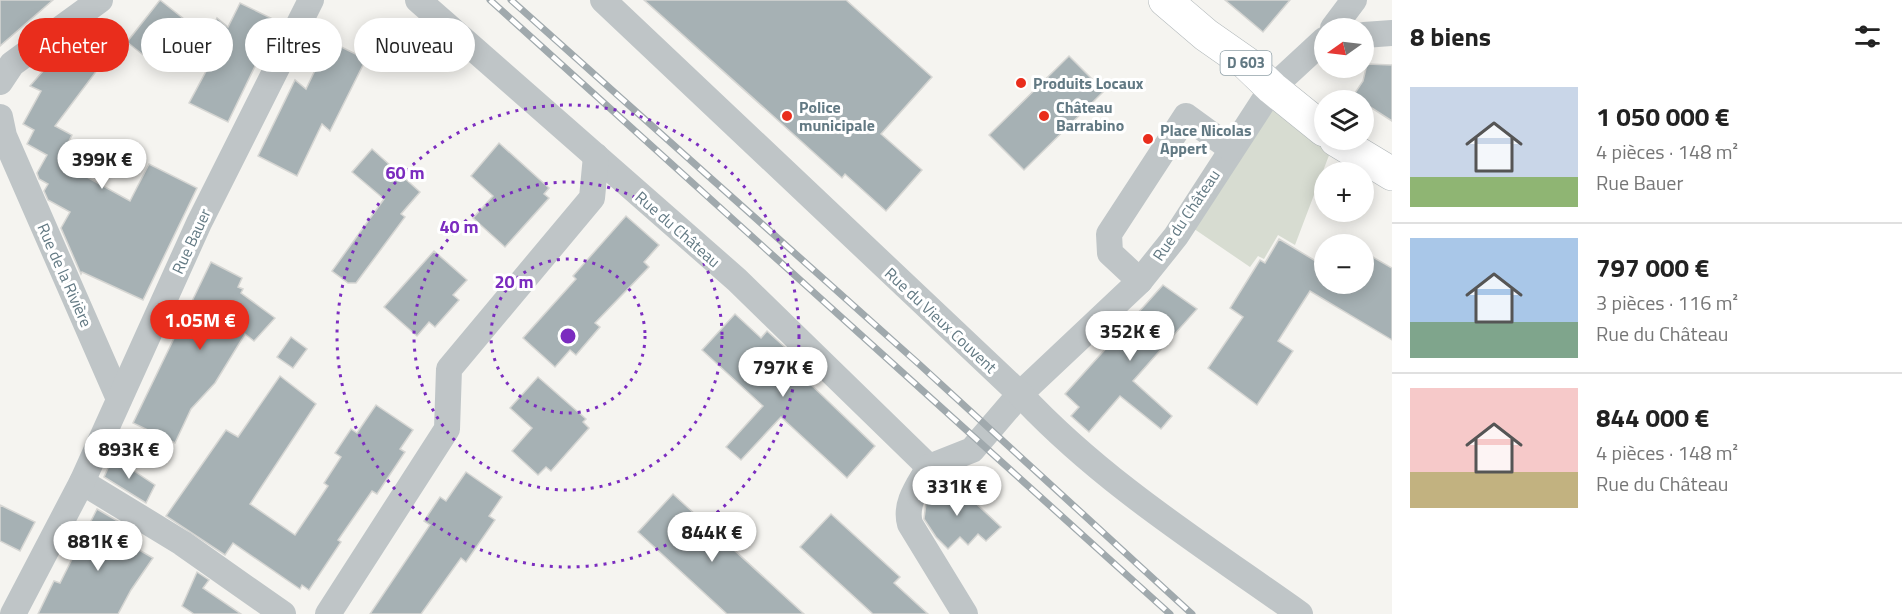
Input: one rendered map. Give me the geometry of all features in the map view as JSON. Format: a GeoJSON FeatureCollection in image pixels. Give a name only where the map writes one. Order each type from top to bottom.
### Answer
{"type":"FeatureCollection","features":[{"type":"Feature","properties":{"kind":"main road","name":"D 603"},"geometry":{"type":"LineString","coordinates":[[1165,0],[1206,35],[1246,63],[1272,88],[1314,122]]}},
{"type":"Feature","properties":{"kind":"main road"},"geometry":{"type":"LineString","coordinates":[[1352,150],[1392,174]]}},
{"type":"Feature","properties":{"kind":"street"},"geometry":{"type":"LineString","coordinates":[[0,82],[12,64],[100,0]]}},
{"type":"Feature","properties":{"kind":"street","name":"Rue Bauer"},"geometry":{"type":"LineString","coordinates":[[13,614],[82,482],[199,223],[311,0]]}},
{"type":"Feature","properties":{"kind":"street","name":"Rue du Château"},"geometry":{"type":"LineString","coordinates":[[418,0],[736,280],[929,467],[972,450],[1020,394],[1140,281],[1176,236],[1230,148],[1272,88],[1314,49]]}},
{"type":"Feature","properties":{"kind":"street","name":"Rue du Vieux Couvent"},"geometry":{"type":"LineString","coordinates":[[603,0],[1020,394],[1057,433],[1122,489],[1300,614]]}},
{"type":"Feature","properties":{"kind":"street"},"geometry":{"type":"LineString","coordinates":[[1340,18],[1354,0]]}},
{"type":"Feature","properties":{"kind":"street"},"geometry":{"type":"LineString","coordinates":[[1374,34],[1392,33]]}},
{"type":"Feature","properties":{"kind":"street"},"geometry":{"type":"LineString","coordinates":[[1140,281],[1110,252],[1109,234],[1186,116],[1230,148]]}},
{"type":"Feature","properties":{"kind":"street","name":"Rue de la Rivière"},"geometry":{"type":"LineString","coordinates":[[0,117],[4,136],[119,399]]}},
{"type":"Feature","properties":{"kind":"street"},"geometry":{"type":"LineString","coordinates":[[328,614],[447,429],[448,369],[592,198],[596,156]]}},
{"type":"Feature","properties":{"kind":"street"},"geometry":{"type":"LineString","coordinates":[[929,467],[909,504],[907,514],[910,524],[965,614]]}},
{"type":"Feature","properties":{"kind":"street"},"geometry":{"type":"LineString","coordinates":[[82,482],[182,543],[283,614]]}},
{"type":"Feature","properties":{"kind":"shaded area"},"geometry":{"type":"Polygon","coordinates":[[[1267,102],[1314,137],[1314,150],[1331,150],[1326,162],[1314,162],[1314,195],[1295,245],[1278,235],[1264,259],[1258,256],[1250,267],[1184,222],[1267,102]]]}},
{"type":"Feature","properties":{"kind":"building"},"geometry":{"type":"Polygon","coordinates":[[[0,0],[53,0],[32,18],[18,18],[18,30],[0,46],[0,0]]]}},
{"type":"Feature","properties":{"kind":"building"},"geometry":{"type":"Polygon","coordinates":[[[160,0],[183,18],[146,18],[160,0]]]}},
{"type":"Feature","properties":{"kind":"building"},"geometry":{"type":"Polygon","coordinates":[[[644,0],[846,0],[932,77],[881,134],[922,170],[886,211],[845,174],[842,178],[644,0]]]}},
{"type":"Feature","properties":{"kind":"building"},"geometry":{"type":"Polygon","coordinates":[[[1225,0],[1290,0],[1263,32],[1225,0]]]}},
{"type":"Feature","properties":{"kind":"building"},"geometry":{"type":"Polygon","coordinates":[[[240,3],[271,18],[245,18],[245,72],[252,72],[228,122],[189,103],[206,72],[233,72],[232,18],[240,3]]]}},
{"type":"Feature","properties":{"kind":"building"},"geometry":{"type":"Polygon","coordinates":[[[141,24],[141,53],[129,44],[129,39],[141,24]]]}},
{"type":"Feature","properties":{"kind":"building"},"geometry":{"type":"Polygon","coordinates":[[[342,47],[354,53],[354,72],[360,72],[330,131],[322,124],[297,176],[258,156],[295,80],[306,89],[314,72],[342,72],[342,47]]]}},
{"type":"Feature","properties":{"kind":"building","name":"Château Barrabino"},"geometry":{"type":"Polygon","coordinates":[[[1069,56],[1104,91],[1024,170],[989,135],[1069,56]]]}},
{"type":"Feature","properties":{"kind":"building"},"geometry":{"type":"Polygon","coordinates":[[[1374,64],[1392,65],[1392,121],[1374,109],[1374,90],[1357,90],[1364,78],[1374,78],[1374,64]]]}},
{"type":"Feature","properties":{"kind":"building"},"geometry":{"type":"Polygon","coordinates":[[[42,72],[96,72],[55,126],[72,135],[66,147],[83,157],[76,171],[130,201],[149,164],[197,188],[143,300],[82,272],[81,274],[61,228],[70,212],[48,200],[44,191],[48,184],[39,179],[37,173],[47,155],[27,144],[34,130],[23,124],[41,91],[30,86],[42,72]]]}},
{"type":"Feature","properties":{"kind":"building"},"geometry":{"type":"Polygon","coordinates":[[[499,143],[549,188],[544,194],[549,198],[505,247],[473,218],[493,196],[471,176],[499,143]]]}},
{"type":"Feature","properties":{"kind":"building"},"geometry":{"type":"Polygon","coordinates":[[[372,149],[420,192],[401,214],[405,217],[356,283],[348,283],[332,271],[384,199],[352,172],[372,149]]]}},
{"type":"Feature","properties":{"kind":"building"},"geometry":{"type":"Polygon","coordinates":[[[626,216],[659,245],[644,262],[649,267],[595,323],[600,327],[576,355],[570,350],[555,367],[523,338],[576,279],[573,276],[626,216]]]}},
{"type":"Feature","properties":{"kind":"building"},"geometry":{"type":"Polygon","coordinates":[[[1279,239],[1314,260],[1314,293],[1310,291],[1278,341],[1293,351],[1257,405],[1208,368],[1243,317],[1230,308],[1260,260],[1265,263],[1279,239]]]}},
{"type":"Feature","properties":{"kind":"building"},"geometry":{"type":"Polygon","coordinates":[[[434,251],[467,280],[453,295],[459,300],[435,327],[429,322],[417,336],[384,307],[434,251]]]}},
{"type":"Feature","properties":{"kind":"building"},"geometry":{"type":"Polygon","coordinates":[[[1374,258],[1392,268],[1392,340],[1315,294],[1374,294],[1374,258]]]}},
{"type":"Feature","properties":{"kind":"building"},"geometry":{"type":"Polygon","coordinates":[[[211,262],[242,278],[238,287],[243,289],[241,293],[275,318],[254,341],[245,334],[215,383],[191,409],[175,443],[133,423],[211,262]]]}},
{"type":"Feature","properties":{"kind":"building"},"geometry":{"type":"Polygon","coordinates":[[[1163,285],[1197,309],[1133,381],[1172,416],[1161,429],[1120,396],[1089,432],[1071,416],[1079,407],[1065,394],[1163,285]]]}},
{"type":"Feature","properties":{"kind":"building"},"geometry":{"type":"Polygon","coordinates":[[[735,314],[761,338],[767,331],[787,349],[781,356],[875,446],[847,478],[781,417],[741,460],[726,447],[763,406],[702,350],[735,314]]]}},
{"type":"Feature","properties":{"kind":"building"},"geometry":{"type":"Polygon","coordinates":[[[291,337],[307,349],[293,368],[277,357],[291,337]]]}},
{"type":"Feature","properties":{"kind":"building"},"geometry":{"type":"Polygon","coordinates":[[[280,376],[316,404],[250,504],[295,535],[328,486],[324,483],[341,457],[335,453],[351,429],[357,433],[376,405],[413,430],[400,449],[405,452],[377,494],[372,491],[338,540],[341,542],[309,590],[302,585],[300,589],[233,543],[225,555],[166,516],[226,430],[238,437],[280,376]]]}},
{"type":"Feature","properties":{"kind":"building"},"geometry":{"type":"Polygon","coordinates":[[[538,377],[586,419],[583,422],[589,428],[551,471],[546,467],[538,475],[512,451],[532,428],[510,408],[538,377]]]}},
{"type":"Feature","properties":{"kind":"building"},"geometry":{"type":"Polygon","coordinates":[[[113,457],[155,485],[146,503],[104,477],[113,457]]]}},
{"type":"Feature","properties":{"kind":"building"},"geometry":{"type":"Polygon","coordinates":[[[466,472],[502,497],[489,516],[495,520],[466,562],[461,558],[421,614],[370,614],[430,525],[424,521],[440,497],[446,501],[466,472]]]}},
{"type":"Feature","properties":{"kind":"building"},"geometry":{"type":"Polygon","coordinates":[[[951,480],[1001,527],[986,541],[978,534],[968,545],[960,537],[948,549],[936,537],[924,519],[926,503],[951,480]]]}},
{"type":"Feature","properties":{"kind":"building"},"geometry":{"type":"Polygon","coordinates":[[[673,494],[804,614],[727,614],[638,532],[673,494]]]}},
{"type":"Feature","properties":{"kind":"building"},"geometry":{"type":"Polygon","coordinates":[[[0,505],[35,522],[20,551],[0,541],[0,505]]]}},
{"type":"Feature","properties":{"kind":"building"},"geometry":{"type":"Polygon","coordinates":[[[97,509],[133,530],[127,543],[153,558],[118,614],[38,614],[54,581],[60,583],[97,509]]]}},
{"type":"Feature","properties":{"kind":"building"},"geometry":{"type":"Polygon","coordinates":[[[831,514],[900,577],[894,583],[928,614],[873,614],[800,547],[831,514]]]}},
{"type":"Feature","properties":{"kind":"building"},"geometry":{"type":"Polygon","coordinates":[[[197,572],[209,580],[203,588],[241,614],[194,614],[182,606],[197,572]]]}},
{"type":"Feature","properties":{"kind":"railway"},"geometry":{"type":"LineString","coordinates":[[490,0],[1170,614]]}},
{"type":"Feature","properties":{"kind":"railway"},"geometry":{"type":"LineString","coordinates":[[511,0],[920,365],[1192,614]]}},
{"type":"Feature","properties":{"kind":"place","name":"Produits Locaux"},"geometry":{"type":"Point","coordinates":[1021,83]}},
{"type":"Feature","properties":{"kind":"place","name":"Police municipale"},"geometry":{"type":"Point","coordinates":[787,116]}},
{"type":"Feature","properties":{"kind":"place","name":"Château Barrabino"},"geometry":{"type":"Point","coordinates":[1044,116]}},
{"type":"Feature","properties":{"kind":"place","name":"Place Nicolas Appert"},"geometry":{"type":"Point","coordinates":[1148,139]}}]}
